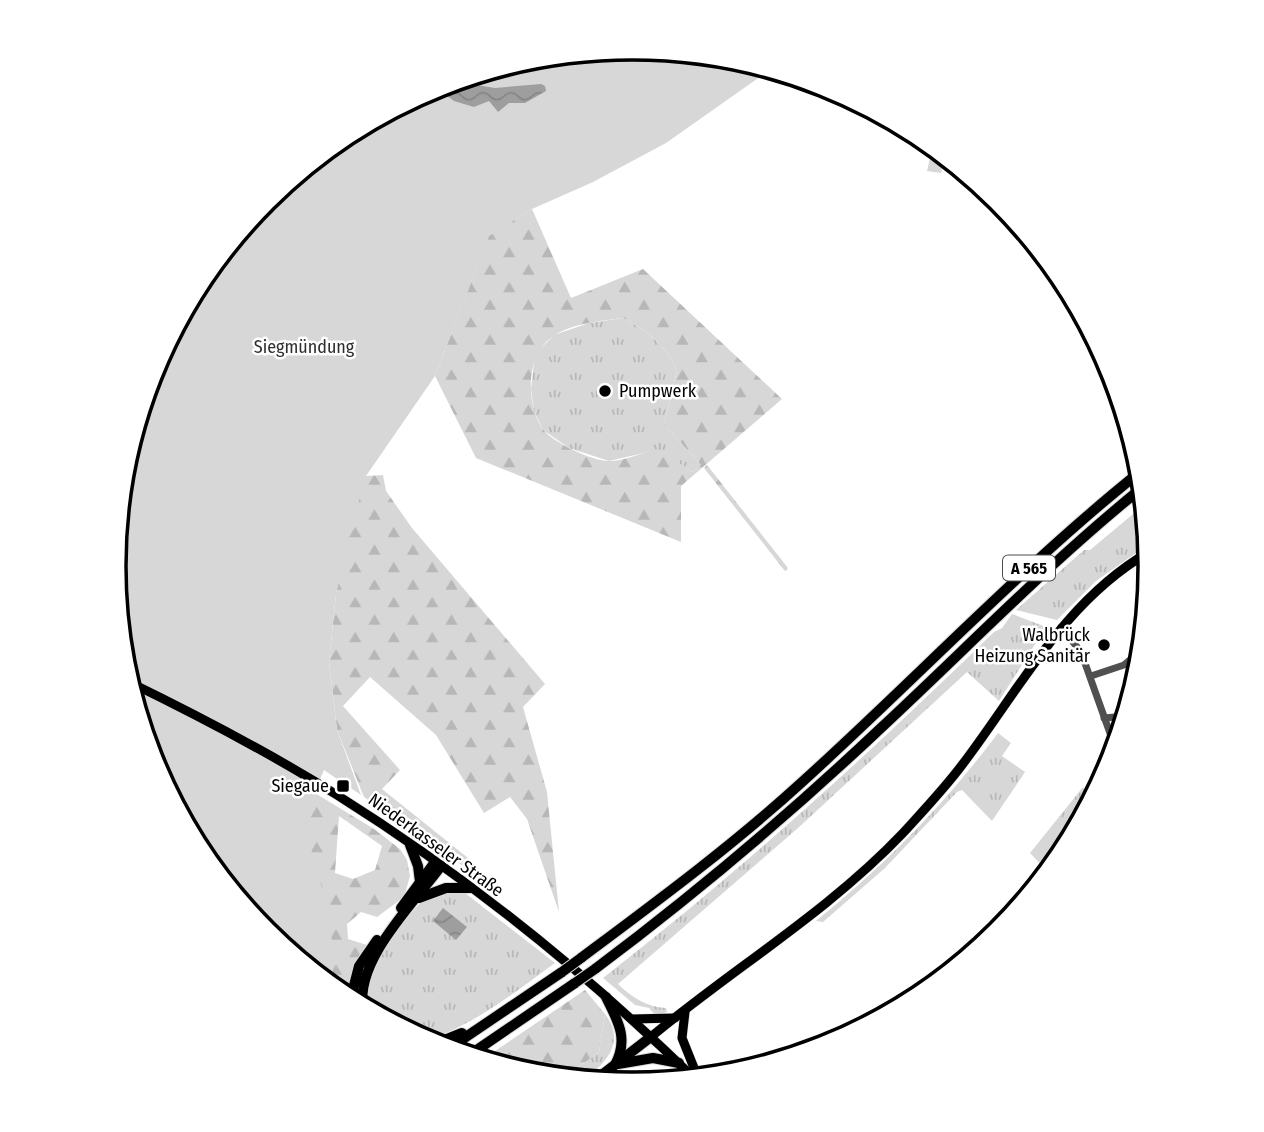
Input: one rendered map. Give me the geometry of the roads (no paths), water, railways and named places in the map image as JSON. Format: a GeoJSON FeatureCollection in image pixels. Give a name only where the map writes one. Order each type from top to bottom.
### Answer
{"type":"FeatureCollection","features":[{"type":"Feature","properties":{"kind":"highway","name":"A 565"},"geometry":{"type":"LineString","coordinates":[[458,1042],[506,1012],[677,886],[799,786],[1027,570],[1131,480]]}},
{"type":"Feature","properties":{"kind":"highway","name":"A 565"},"geometry":{"type":"LineString","coordinates":[[479,1049],[595,969],[755,842],[883,727],[1043,573],[1133,495]]}},
{"type":"Feature","properties":{"kind":"highway"},"geometry":{"type":"LineString","coordinates":[[410,845],[418,866],[419,882]]}},
{"type":"Feature","properties":{"kind":"highway"},"geometry":{"type":"LineString","coordinates":[[353,988],[359,966],[419,882],[438,864]]}},
{"type":"Feature","properties":{"kind":"highway"},"geometry":{"type":"LineString","coordinates":[[363,995],[364,982],[372,962],[417,899],[438,864]]}},
{"type":"Feature","properties":{"kind":"highway"},"geometry":{"type":"LineString","coordinates":[[417,899],[446,888],[470,888]]}},
{"type":"Feature","properties":{"kind":"highway"},"geometry":{"type":"LineString","coordinates":[[606,997],[621,1027],[623,1040],[615,1065]]}},
{"type":"Feature","properties":{"kind":"highway"},"geometry":{"type":"LineString","coordinates":[[448,1038],[506,1012]]}},
{"type":"Feature","properties":{"kind":"highway"},"geometry":{"type":"LineString","coordinates":[[607,1071],[652,1036]]}},
{"type":"Feature","properties":{"kind":"highway"},"geometry":{"type":"LineString","coordinates":[[484,1050],[497,1038]]}},
{"type":"Feature","properties":{"kind":"highway"},"geometry":{"type":"LineString","coordinates":[[615,1065],[653,1058],[679,1063]]}},
{"type":"Feature","properties":{"kind":"main road"},"geometry":{"type":"LineString","coordinates":[[652,1036],[834,895],[900,836],[962,766],[1060,627],[1105,583],[1139,559]]}},
{"type":"Feature","properties":{"kind":"main road","name":"Niederkasseler Straße"},"geometry":{"type":"LineString","coordinates":[[141,688],[216,725],[326,788],[438,864],[633,1019],[686,1069]]}},
{"type":"Feature","properties":{"kind":"main road"},"geometry":{"type":"LineString","coordinates":[[633,1019],[680,1015]]}},
{"type":"Feature","properties":{"kind":"main road"},"geometry":{"type":"LineString","coordinates":[[680,1015],[682,1038],[693,1068]]}},
{"type":"Feature","properties":{"kind":"street"},"geometry":{"type":"LineString","coordinates":[[1060,627],[1081,652],[1110,735]]}},
{"type":"Feature","properties":{"kind":"street"},"geometry":{"type":"LineString","coordinates":[[1091,676],[1124,665],[1130,660]]}},
{"type":"Feature","properties":{"kind":"street"},"geometry":{"type":"LineString","coordinates":[[1104,718],[1115,717]]}},
{"type":"Feature","properties":{"kind":"water"},"geometry":{"type":"Polygon","coordinates":[[[541,84],[546,91],[525,103],[509,103],[498,112],[489,101],[474,107],[454,101],[446,95],[474,85],[495,88],[541,84]]]}},
{"type":"Feature","properties":{"kind":"water"},"geometry":{"type":"Polygon","coordinates":[[[443,908],[467,927],[456,940],[433,921],[443,908]]]}},
{"type":"Feature","properties":{"kind":"place","name":"Pumpwerk"},"geometry":{"type":"Point","coordinates":[605,391]}},
{"type":"Feature","properties":{"kind":"place","name":"Walbrück Heizung Sanitär"},"geometry":{"type":"Point","coordinates":[1104,645]}},
{"type":"Feature","properties":{"kind":"place","name":"Siegaue"},"geometry":{"type":"Point","coordinates":[343,786]}},
{"type":"Feature","properties":{"kind":"park label","name":"Siegmündung"},"geometry":{"type":"Point","coordinates":[304,347]}}]}
